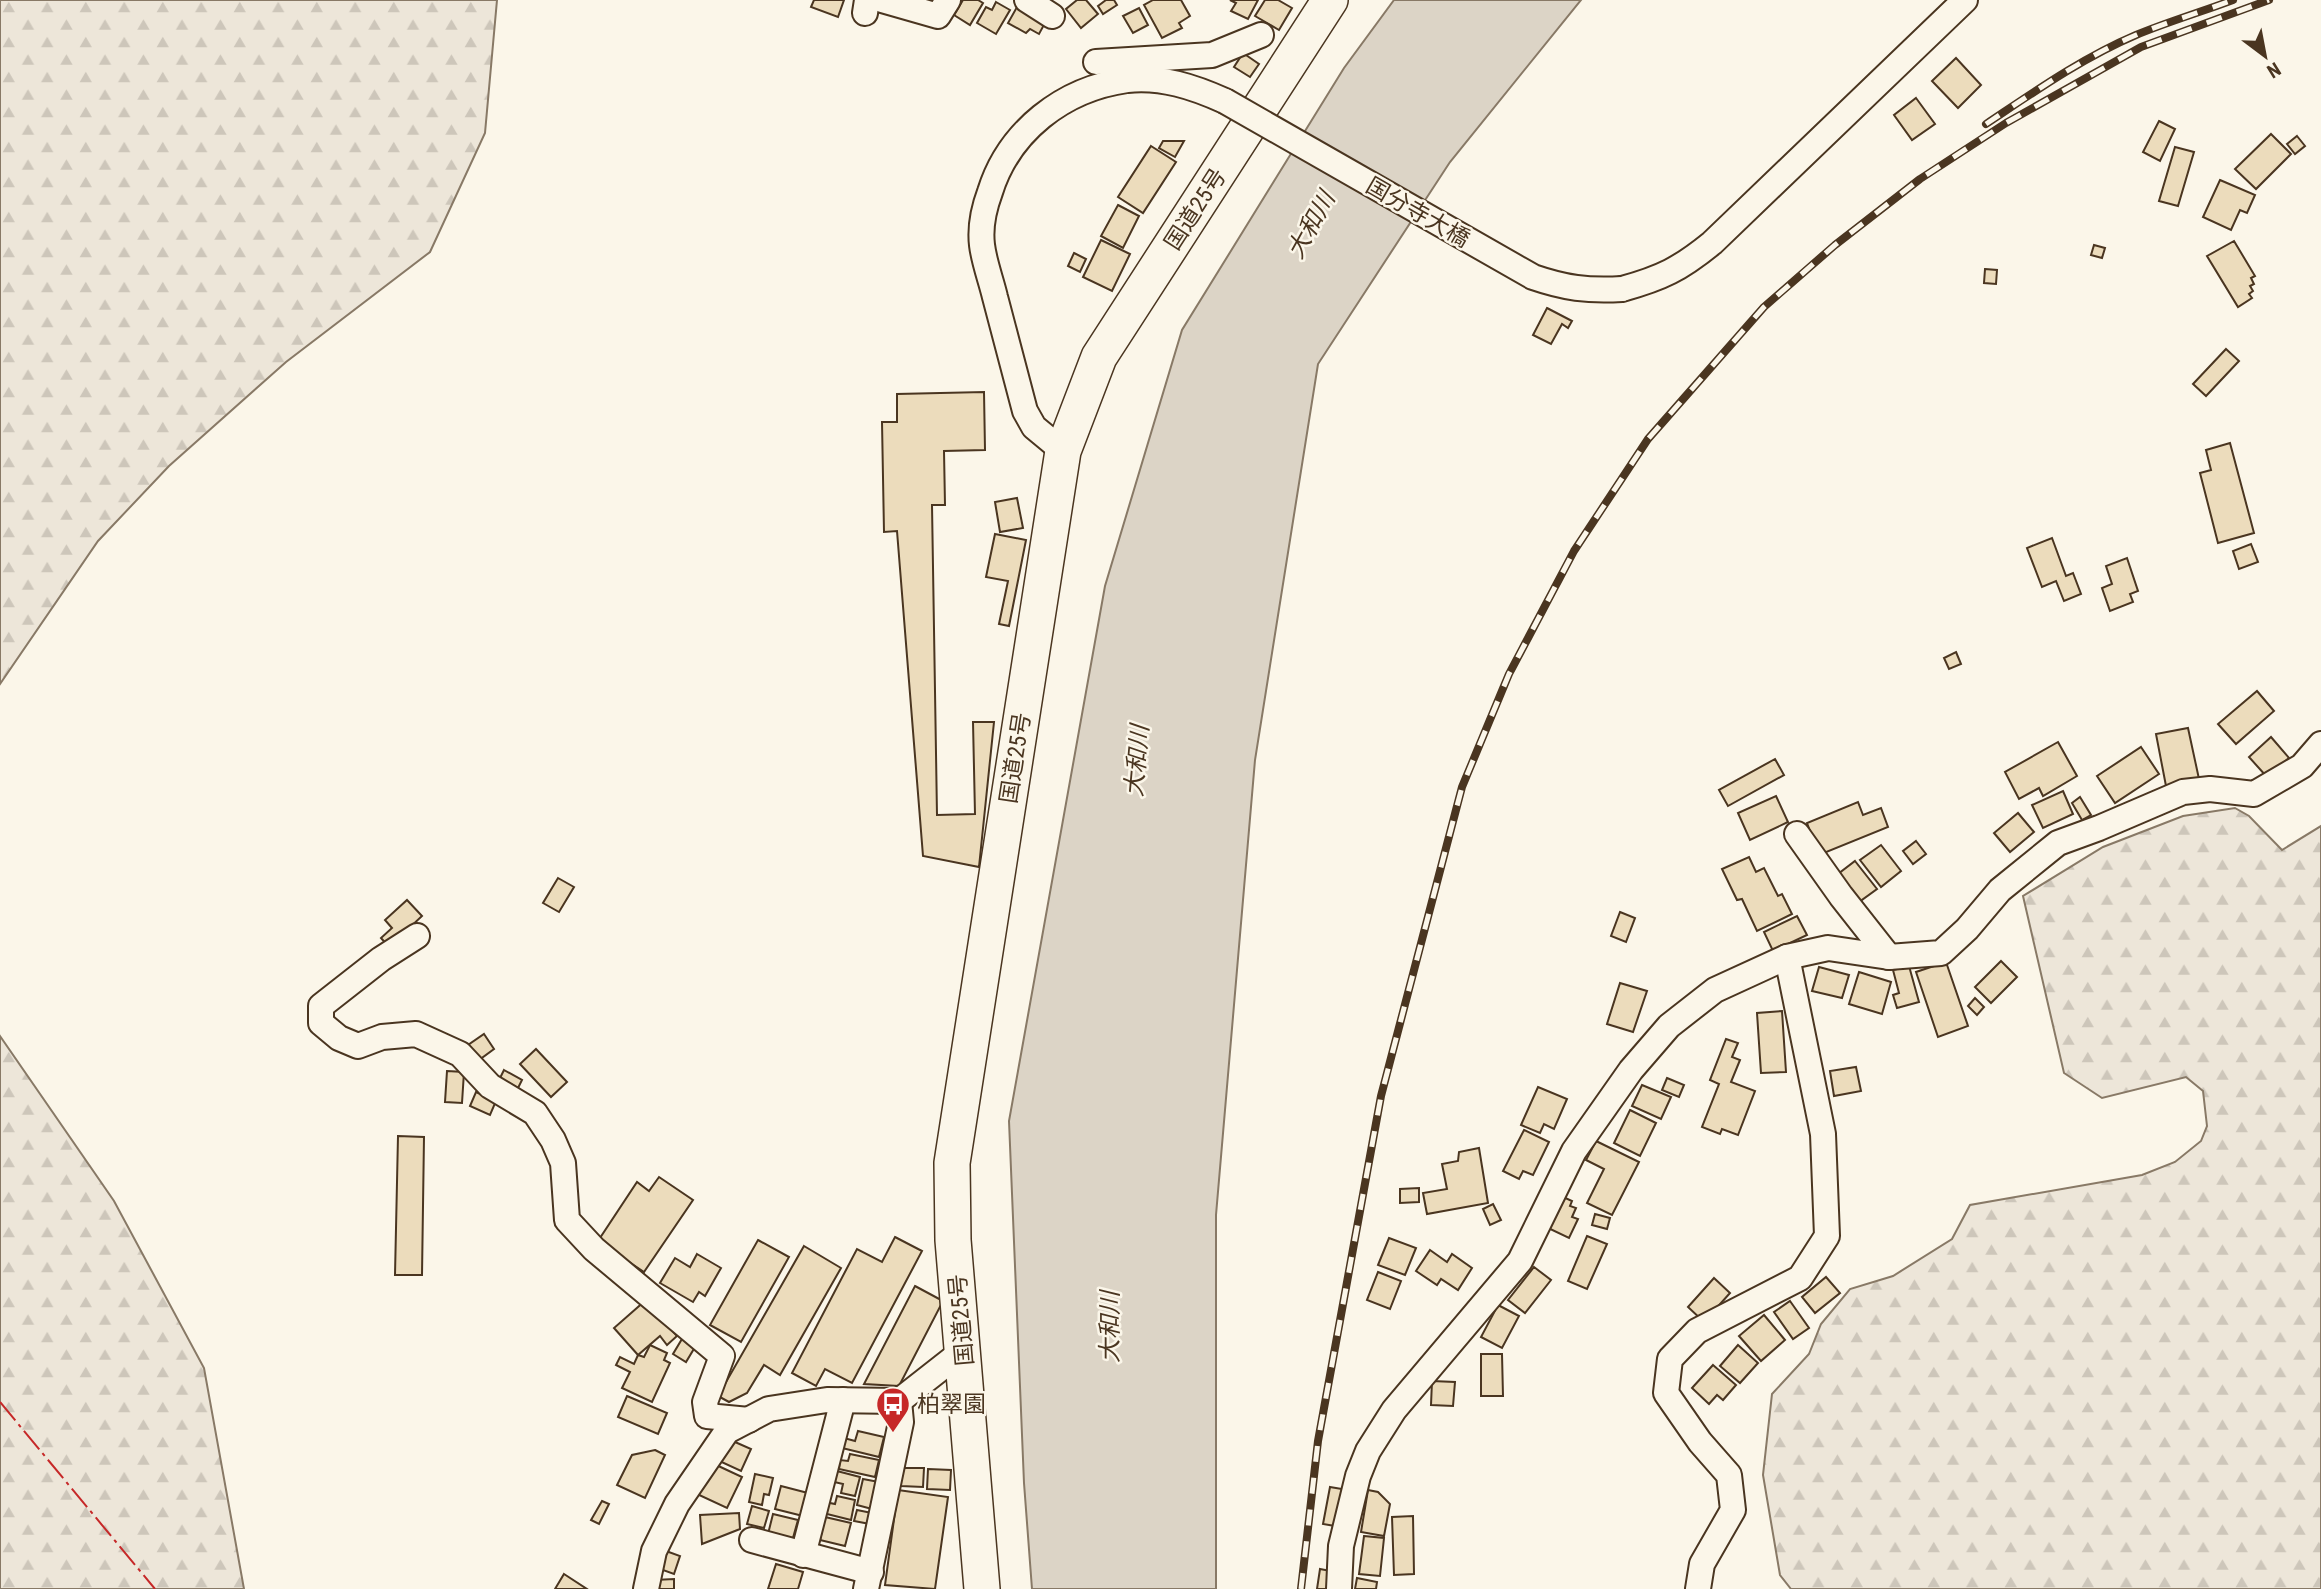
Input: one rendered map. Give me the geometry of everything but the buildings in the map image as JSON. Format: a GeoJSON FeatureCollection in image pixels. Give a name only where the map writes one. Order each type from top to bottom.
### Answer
{"type":"FeatureCollection","features":[{"type":"Feature","properties":{"kind":"highway","name":"国道25号"},"geometry":{"type":"LineString","coordinates":[[982,1589],[954,1240],[953,1163],[1063,451],[1099,356],[1330,0]]}},
{"type":"Feature","properties":{"kind":"street"},"geometry":{"type":"LineString","coordinates":[[871,4],[937,16],[948,0]]}},
{"type":"Feature","properties":{"kind":"street"},"geometry":{"type":"LineString","coordinates":[[1027,0],[1052,16]]}},
{"type":"Feature","properties":{"kind":"street","name":"国分寺大橋"},"geometry":{"type":"LineString","coordinates":[[1063,451],[1034,427],[1025,411],[982,244],[984,209],[995,176],[1012,146],[1037,118],[1063,101],[1097,87],[1128,80],[1163,81],[1196,88],[1533,277],[1561,287],[1589,291],[1622,289],[1658,280],[1684,265],[1712,243],[1965,0]]}},
{"type":"Feature","properties":{"kind":"street"},"geometry":{"type":"LineString","coordinates":[[1096,62],[1212,55],[1254,30],[1293,57]]}},
{"type":"Feature","properties":{"kind":"street"},"geometry":{"type":"LineString","coordinates":[[1339,1589],[1341,1546],[1358,1476],[1368,1451],[1394,1410],[1520,1261],[1574,1151],[1631,1070],[1669,1026],[1715,990],[1787,957],[1828,948],[1889,957],[1941,953],[1967,929],[2000,890],[2058,843],[2183,792],[2210,789],[2254,794],[2302,766],[2321,744]]}},
{"type":"Feature","properties":{"kind":"street"},"geometry":{"type":"LineString","coordinates":[[1797,834],[1889,957]]}},
{"type":"Feature","properties":{"kind":"street"},"geometry":{"type":"LineString","coordinates":[[417,936],[381,959],[321,1006],[321,1023],[339,1038],[358,1046],[382,1037],[416,1034],[460,1054],[490,1086],[535,1113],[553,1140],[563,1163],[567,1220],[594,1249],[722,1356],[705,1402],[708,1416],[749,1420]]}},
{"type":"Feature","properties":{"kind":"street"},"geometry":{"type":"LineString","coordinates":[[1698,1589],[1702,1564],[1732,1510],[1729,1475],[1700,1442],[1666,1393],[1670,1359],[1697,1331],[1800,1278],[1827,1236],[1823,1133],[1787,957]]}},
{"type":"Feature","properties":{"kind":"street"},"geometry":{"type":"LineString","coordinates":[[646,1589],[654,1551],[677,1504],[727,1431],[769,1409],[827,1400],[900,1401],[964,1350]]}},
{"type":"Feature","properties":{"kind":"street"},"geometry":{"type":"LineString","coordinates":[[803,1555],[843,1400]]}},
{"type":"Feature","properties":{"kind":"street"},"geometry":{"type":"LineString","coordinates":[[752,1540],[803,1555],[869,1581],[901,1422],[900,1401]]}},
{"type":"Feature","properties":{"kind":"green space"},"geometry":{"type":"Polygon","coordinates":[[[0,0],[497,0],[485,133],[430,252],[286,362],[169,466],[98,541],[0,684],[0,0]]]}},
{"type":"Feature","properties":{"kind":"green space"},"geometry":{"type":"Polygon","coordinates":[[[2235,808],[2249,816],[2282,850],[2321,826],[2321,1589],[1791,1589],[1780,1575],[1763,1475],[1772,1394],[1809,1354],[1821,1324],[1850,1289],[1893,1276],[1952,1239],[1970,1205],[2142,1175],[2175,1162],[2201,1141],[2207,1126],[2203,1091],[2186,1077],[2102,1098],[2064,1073],[2023,896],[2103,847],[2183,816],[2235,808]]]}},
{"type":"Feature","properties":{"kind":"green space"},"geometry":{"type":"Polygon","coordinates":[[[0,1036],[114,1201],[204,1368],[244,1589],[0,1589],[0,1036]]]}},
{"type":"Feature","properties":{"kind":"water","name":"大和川"},"geometry":{"type":"Polygon","coordinates":[[[1394,0],[1581,0],[1450,162],[1318,364],[1255,760],[1216,1215],[1216,1589],[1032,1589],[1024,1483],[1009,1121],[1105,586],[1182,330],[1344,68],[1394,0]]]}},
{"type":"Feature","properties":{"kind":"railway"},"geometry":{"type":"LineString","coordinates":[[1986,124],[2059,76],[2116,44],[2233,0]]}},
{"type":"Feature","properties":{"kind":"railway"},"geometry":{"type":"LineString","coordinates":[[1301,1589],[1318,1441],[1381,1096],[1462,787],[1509,674],[1574,551],[1648,439],[1764,307],[1835,245],[1920,179],[2006,123],[2141,47],[2269,0]]}},
{"type":"Feature","properties":{"kind":"power"},"geometry":{"type":"LineString","coordinates":[[0,1402],[155,1589]]}},
{"type":"Feature","properties":{"kind":"place","name":"柏翠園"},"geometry":{"type":"Point","coordinates":[893,1434]}}]}
